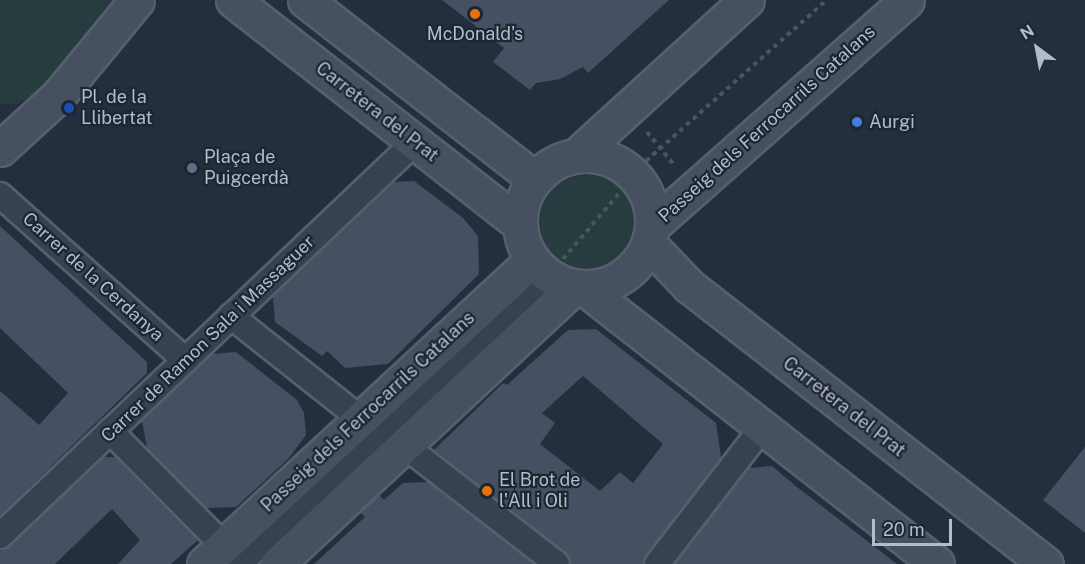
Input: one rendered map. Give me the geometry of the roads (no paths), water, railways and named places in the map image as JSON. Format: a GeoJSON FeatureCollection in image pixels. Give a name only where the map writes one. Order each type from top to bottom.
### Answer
{"type":"FeatureCollection","features":[{"type":"Feature","properties":{"kind":"main road"},"geometry":{"type":"LineString","coordinates":[[6,136],[58,96],[137,0]]}},
{"type":"Feature","properties":{"kind":"main road","name":"Carretera del Prat"},"geometry":{"type":"LineString","coordinates":[[233,0],[520,224]]}},
{"type":"Feature","properties":{"kind":"main road"},"geometry":{"type":"LineString","coordinates":[[305,0],[535,179]]}},
{"type":"Feature","properties":{"kind":"main road"},"geometry":{"type":"LineString","coordinates":[[747,0],[577,155],[547,168],[535,179],[521,208],[520,224],[558,277],[762,428],[937,564]]}},
{"type":"Feature","properties":{"kind":"main road","name":"Passeig dels Ferrocarrils Catalans"},"geometry":{"type":"LineString","coordinates":[[651,235],[907,0]]}},
{"type":"Feature","properties":{"kind":"main road"},"geometry":{"type":"LineString","coordinates":[[278,564],[405,446],[558,277],[624,277],[651,235],[645,189],[635,175],[608,158],[577,155]]}},
{"type":"Feature","properties":{"kind":"main road","name":"Carretera del Prat"},"geometry":{"type":"LineString","coordinates":[[651,235],[689,286],[1046,564]]}},
{"type":"Feature","properties":{"kind":"main road","name":"Passeig dels Ferrocarrils Catalans"},"geometry":{"type":"LineString","coordinates":[[230,560],[360,419],[558,277]]}},
{"type":"Feature","properties":{"kind":"street","name":"Carrer de Ramon Sala i Massaguer"},"geometry":{"type":"LineString","coordinates":[[0,536],[415,142]]}},
{"type":"Feature","properties":{"kind":"street","name":"Carrer de la Cerdanya"},"geometry":{"type":"LineString","coordinates":[[0,195],[185,360]]}},
{"type":"Feature","properties":{"kind":"street","name":"Passeig dels Ferrocarrils Catalans"},"geometry":{"type":"LineString","coordinates":[[230,560],[558,277]]}},
{"type":"Feature","properties":{"kind":"street"},"geometry":{"type":"LineString","coordinates":[[231,316],[360,419]]}},
{"type":"Feature","properties":{"kind":"street"},"geometry":{"type":"LineString","coordinates":[[657,564],[762,428]]}},
{"type":"Feature","properties":{"kind":"street"},"geometry":{"type":"LineString","coordinates":[[110,431],[230,560]]}},
{"type":"Feature","properties":{"kind":"street"},"geometry":{"type":"LineString","coordinates":[[405,446],[557,564]]}},
{"type":"Feature","properties":{"kind":"place","name":"McDonald's"},"geometry":{"type":"Point","coordinates":[475,14]}},
{"type":"Feature","properties":{"kind":"place","name":"Pl. de la Llibertat"},"geometry":{"type":"Point","coordinates":[69,108]}},
{"type":"Feature","properties":{"kind":"place","name":"Aurgi"},"geometry":{"type":"Point","coordinates":[857,122]}},
{"type":"Feature","properties":{"kind":"place","name":"Plaça de Puigcerdà"},"geometry":{"type":"Point","coordinates":[192,168]}},
{"type":"Feature","properties":{"kind":"place","name":"El Brot de l'All i Oli"},"geometry":{"type":"Point","coordinates":[487,491]}}]}
